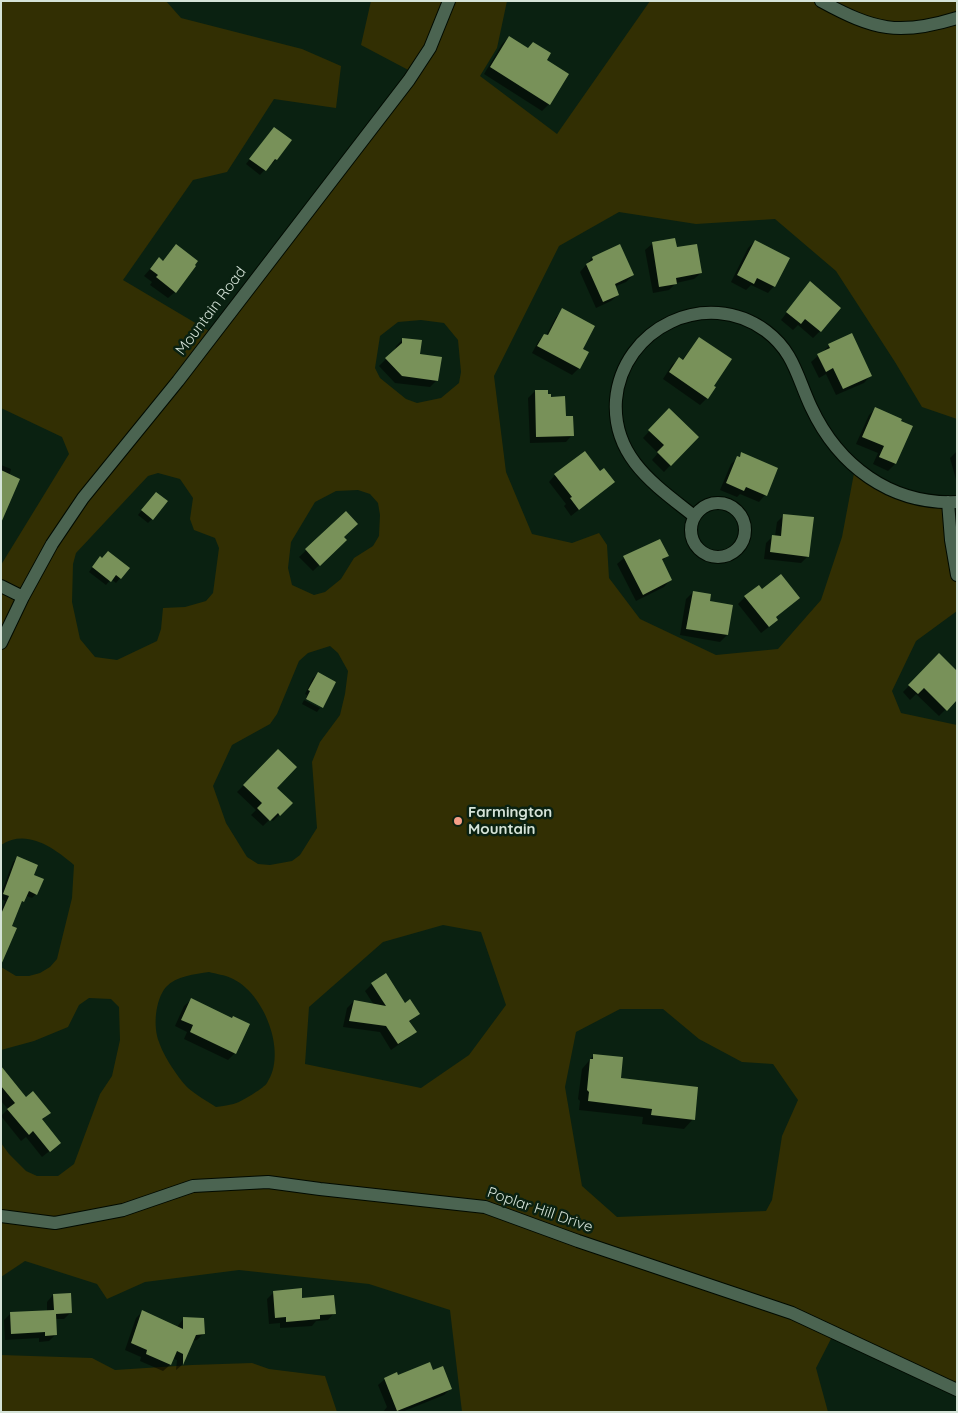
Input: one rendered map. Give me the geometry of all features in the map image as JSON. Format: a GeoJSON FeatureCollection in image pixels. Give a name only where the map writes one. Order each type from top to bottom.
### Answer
{"type":"FeatureCollection","features":[{"type":"Feature","properties":{"kind":"street","name":"Mountain Road"},"geometry":{"type":"LineString","coordinates":[[1,643],[23,597],[52,544],[83,498],[178,381],[409,80],[430,48],[448,1]]}},
{"type":"Feature","properties":{"kind":"street"},"geometry":{"type":"LineString","coordinates":[[821,1],[866,23],[889,28],[910,29],[957,18]]}},
{"type":"Feature","properties":{"kind":"street"},"geometry":{"type":"LineString","coordinates":[[694,516],[645,476],[635,464],[621,438],[616,408],[619,385],[627,363],[646,338],[673,320],[688,315],[720,313],[736,316],[751,322],[777,340],[796,366],[810,405],[822,428],[836,449],[855,468],[876,482],[900,494],[923,500],[952,502],[951,540],[957,575]]}},
{"type":"Feature","properties":{"kind":"street"},"geometry":{"type":"LineString","coordinates":[[718,502],[727,504],[742,516],[745,524],[743,541],[732,554],[724,557],[707,555],[694,544],[691,535],[691,525],[694,516],[708,504],[718,502]]}},
{"type":"Feature","properties":{"kind":"street"},"geometry":{"type":"LineString","coordinates":[[1,586],[23,597]]}},
{"type":"Feature","properties":{"kind":"street","name":"Poplar Hill Drive"},"geometry":{"type":"LineString","coordinates":[[1,1216],[55,1223],[123,1210],[193,1186],[268,1182],[320,1190],[485,1207],[578,1241],[792,1313],[957,1390]]}},
{"type":"Feature","properties":{"kind":"shaded area"},"geometry":{"type":"Polygon","coordinates":[[[1,1],[166,1],[181,18],[302,49],[341,66],[336,108],[274,99],[227,172],[193,180],[123,280],[214,334],[414,73],[361,45],[371,1],[507,1],[497,48],[480,76],[557,134],[650,1],[957,1],[957,419],[922,407],[836,271],[775,219],[696,224],[619,212],[559,246],[494,376],[506,472],[532,534],[572,543],[599,533],[607,545],[609,578],[640,619],[716,655],[778,649],[821,600],[842,537],[855,468],[876,482],[948,502],[957,575],[957,611],[916,641],[892,691],[901,713],[957,725],[957,1390],[834,1333],[816,1368],[828,1412],[462,1412],[450,1310],[369,1284],[239,1270],[145,1282],[107,1299],[97,1284],[25,1261],[1,1277],[1,1143],[26,1171],[37,1176],[58,1176],[74,1164],[100,1094],[112,1076],[120,1040],[119,1007],[111,999],[89,998],[79,1005],[68,1027],[34,1041],[1,1050],[1,967],[16,976],[29,976],[40,973],[50,967],[57,959],[72,898],[74,865],[58,852],[30,839],[11,840],[1,845],[1,565],[69,454],[62,437],[1,408],[1,1]],[[421,320],[398,322],[380,336],[375,368],[380,378],[406,399],[417,403],[441,398],[459,383],[461,372],[458,340],[444,323],[421,320]],[[158,473],[148,476],[76,553],[73,564],[72,602],[80,639],[95,657],[117,660],[157,641],[161,629],[163,608],[185,607],[206,601],[213,593],[219,548],[215,538],[194,530],[190,519],[193,498],[180,479],[158,473]],[[358,490],[336,491],[315,502],[291,542],[288,568],[292,585],[314,595],[325,592],[341,579],[354,558],[373,546],[379,536],[380,515],[378,503],[370,494],[358,490]],[[330,646],[308,653],[299,661],[277,714],[270,724],[232,745],[213,786],[226,823],[247,857],[258,864],[270,865],[292,861],[300,855],[317,828],[312,762],[320,742],[340,715],[345,694],[348,671],[338,653],[330,646]],[[443,925],[383,942],[309,1007],[305,1064],[421,1088],[469,1055],[506,1005],[481,932],[443,925]],[[209,972],[186,976],[170,983],[159,999],[156,1029],[161,1047],[167,1060],[180,1078],[198,1096],[216,1107],[239,1102],[265,1085],[273,1070],[275,1056],[274,1040],[269,1024],[254,996],[243,985],[231,978],[209,972]],[[620,1009],[576,1032],[565,1087],[582,1186],[617,1217],[766,1211],[772,1200],[782,1136],[798,1100],[773,1064],[742,1062],[699,1039],[663,1009],[620,1009]]]}},
{"type":"Feature","properties":{"kind":"shaded area"},"geometry":{"type":"Polygon","coordinates":[[[1,1355],[92,1358],[115,1370],[252,1363],[269,1369],[325,1376],[337,1412],[1,1412],[1,1355]]]}},
{"type":"Feature","properties":{"kind":"building"},"geometry":{"type":"Polygon","coordinates":[[[509,36],[528,48],[533,42],[551,53],[547,60],[569,74],[550,105],[490,67],[509,36]]]}},
{"type":"Feature","properties":{"kind":"building"},"geometry":{"type":"Polygon","coordinates":[[[274,127],[292,140],[266,171],[249,159],[274,127]]]}},
{"type":"Feature","properties":{"kind":"building"},"geometry":{"type":"Polygon","coordinates":[[[675,238],[677,247],[697,244],[702,273],[676,278],[677,284],[659,287],[652,242],[675,238]]]}},
{"type":"Feature","properties":{"kind":"building"},"geometry":{"type":"Polygon","coordinates":[[[755,240],[790,258],[775,287],[757,278],[754,284],[737,275],[755,240]]]}},
{"type":"Feature","properties":{"kind":"building"},"geometry":{"type":"Polygon","coordinates":[[[176,244],[198,261],[176,293],[156,277],[158,275],[150,269],[159,257],[163,261],[176,244]]]}},
{"type":"Feature","properties":{"kind":"building"},"geometry":{"type":"Polygon","coordinates":[[[620,244],[634,275],[615,284],[619,295],[603,302],[586,264],[593,260],[592,257],[620,244]]]}},
{"type":"Feature","properties":{"kind":"building"},"geometry":{"type":"Polygon","coordinates":[[[810,281],[841,308],[821,332],[805,319],[801,324],[786,312],[810,281]]]}},
{"type":"Feature","properties":{"kind":"building"},"geometry":{"type":"Polygon","coordinates":[[[562,308],[595,326],[583,349],[589,352],[580,369],[537,346],[544,334],[548,335],[562,308]]]}},
{"type":"Feature","properties":{"kind":"building"},"geometry":{"type":"Polygon","coordinates":[[[852,333],[872,376],[843,389],[833,368],[826,372],[817,354],[830,348],[828,344],[852,333]]]}},
{"type":"Feature","properties":{"kind":"building"},"geometry":{"type":"Polygon","coordinates":[[[699,337],[732,359],[714,386],[716,387],[708,399],[669,372],[679,357],[683,360],[699,337]]]}},
{"type":"Feature","properties":{"kind":"building"},"geometry":{"type":"Polygon","coordinates":[[[402,338],[422,340],[420,354],[442,357],[438,381],[402,376],[385,358],[402,343],[402,338]]]}},
{"type":"Feature","properties":{"kind":"building"},"geometry":{"type":"Polygon","coordinates":[[[535,390],[548,390],[548,394],[551,394],[551,397],[565,396],[566,416],[573,416],[574,436],[536,437],[535,390]]]}},
{"type":"Feature","properties":{"kind":"building"},"geometry":{"type":"Polygon","coordinates":[[[875,407],[913,426],[896,464],[879,457],[884,446],[862,437],[875,407]]]}},
{"type":"Feature","properties":{"kind":"building"},"geometry":{"type":"Polygon","coordinates":[[[669,408],[699,437],[671,466],[657,452],[664,445],[648,430],[669,408]]]}},
{"type":"Feature","properties":{"kind":"building"},"geometry":{"type":"Polygon","coordinates":[[[585,451],[600,471],[604,468],[615,482],[579,510],[570,498],[572,497],[554,474],[585,451]]]}},
{"type":"Feature","properties":{"kind":"building"},"geometry":{"type":"Polygon","coordinates":[[[741,452],[778,468],[767,496],[746,487],[744,491],[726,483],[737,456],[740,457],[741,452]]]}},
{"type":"Feature","properties":{"kind":"building"},"geometry":{"type":"Polygon","coordinates":[[[1,470],[20,479],[1,523],[1,470]]]}},
{"type":"Feature","properties":{"kind":"building"},"geometry":{"type":"Polygon","coordinates":[[[156,492],[168,501],[153,520],[141,510],[156,492]]]}},
{"type":"Feature","properties":{"kind":"building"},"geometry":{"type":"Polygon","coordinates":[[[346,511],[358,524],[344,537],[347,540],[320,566],[305,549],[346,511]]]}},
{"type":"Feature","properties":{"kind":"building"},"geometry":{"type":"Polygon","coordinates":[[[783,514],[814,517],[809,557],[770,552],[772,535],[781,536],[783,514]]]}},
{"type":"Feature","properties":{"kind":"building"},"geometry":{"type":"Polygon","coordinates":[[[660,539],[669,556],[662,559],[672,580],[643,595],[623,556],[660,539]]]}},
{"type":"Feature","properties":{"kind":"building"},"geometry":{"type":"Polygon","coordinates":[[[108,551],[130,568],[121,579],[116,575],[111,582],[92,567],[100,556],[102,558],[108,551]]]}},
{"type":"Feature","properties":{"kind":"building"},"geometry":{"type":"Polygon","coordinates":[[[781,574],[800,598],[776,617],[778,620],[769,627],[744,596],[759,585],[762,589],[781,574]]]}},
{"type":"Feature","properties":{"kind":"building"},"geometry":{"type":"Polygon","coordinates":[[[693,591],[711,594],[710,601],[733,605],[728,635],[686,629],[693,591]]]}},
{"type":"Feature","properties":{"kind":"building"},"geometry":{"type":"Polygon","coordinates":[[[939,653],[957,671],[957,700],[947,711],[924,688],[918,694],[908,685],[939,653]]]}},
{"type":"Feature","properties":{"kind":"building"},"geometry":{"type":"Polygon","coordinates":[[[318,672],[336,682],[323,708],[306,699],[310,691],[308,690],[318,672]]]}},
{"type":"Feature","properties":{"kind":"building"},"geometry":{"type":"Polygon","coordinates":[[[278,749],[297,767],[277,788],[293,803],[280,816],[278,813],[270,821],[257,808],[262,803],[243,785],[278,749]]]}},
{"type":"Feature","properties":{"kind":"building"},"geometry":{"type":"Polygon","coordinates":[[[17,856],[38,865],[34,875],[44,879],[37,895],[29,891],[24,902],[22,901],[12,926],[17,928],[1,965],[1,914],[9,896],[3,894],[17,856]]]}},
{"type":"Feature","properties":{"kind":"building"},"geometry":{"type":"Polygon","coordinates":[[[386,973],[405,1003],[410,999],[420,1014],[409,1021],[417,1032],[398,1044],[386,1026],[349,1021],[354,1000],[386,1006],[371,983],[386,973]]]}},
{"type":"Feature","properties":{"kind":"building"},"geometry":{"type":"Polygon","coordinates":[[[191,998],[232,1018],[233,1016],[250,1024],[236,1054],[190,1032],[193,1025],[181,1020],[191,998]]]}},
{"type":"Feature","properties":{"kind":"building"},"geometry":{"type":"Polygon","coordinates":[[[593,1054],[623,1057],[621,1078],[698,1087],[695,1120],[651,1115],[652,1109],[588,1101],[589,1092],[587,1090],[590,1059],[593,1059],[593,1054]]]}},
{"type":"Feature","properties":{"kind":"building"},"geometry":{"type":"Polygon","coordinates":[[[1,1066],[26,1097],[33,1091],[51,1113],[42,1119],[61,1143],[50,1152],[33,1131],[29,1135],[7,1109],[15,1103],[1,1086],[1,1066]]]}},
{"type":"Feature","properties":{"kind":"building"},"geometry":{"type":"Polygon","coordinates":[[[302,1288],[302,1298],[334,1295],[336,1314],[320,1315],[320,1319],[286,1322],[286,1317],[275,1318],[273,1291],[302,1288]]]}},
{"type":"Feature","properties":{"kind":"building"},"geometry":{"type":"Polygon","coordinates":[[[71,1293],[72,1313],[56,1314],[57,1335],[45,1336],[45,1332],[11,1334],[10,1312],[54,1310],[53,1294],[71,1293]]]}},
{"type":"Feature","properties":{"kind":"building"},"geometry":{"type":"Polygon","coordinates":[[[142,1310],[183,1329],[183,1317],[204,1318],[205,1334],[196,1335],[183,1365],[183,1354],[177,1351],[171,1365],[146,1354],[147,1350],[131,1343],[142,1310]]]}},
{"type":"Feature","properties":{"kind":"building"},"geometry":{"type":"Polygon","coordinates":[[[430,1362],[433,1370],[443,1366],[452,1389],[397,1411],[384,1378],[397,1372],[398,1375],[430,1362]]]}},
{"type":"Feature","properties":{"kind":"place","name":"Farmington Mountain"},"geometry":{"type":"Point","coordinates":[458,821]}}]}
